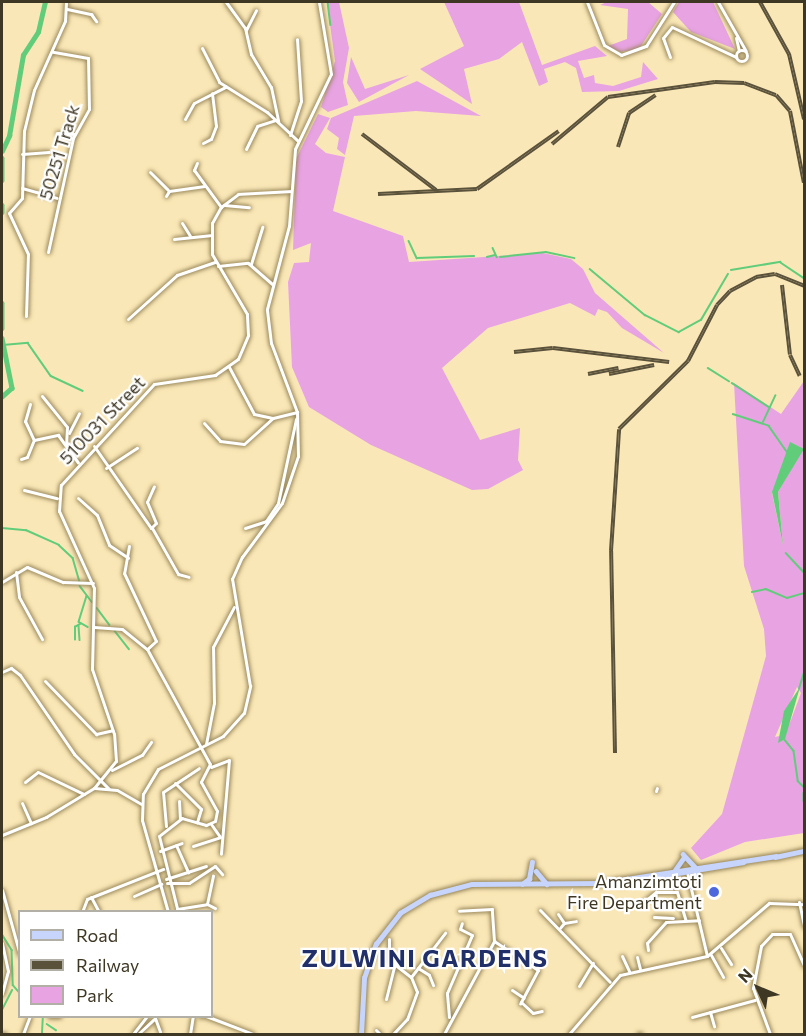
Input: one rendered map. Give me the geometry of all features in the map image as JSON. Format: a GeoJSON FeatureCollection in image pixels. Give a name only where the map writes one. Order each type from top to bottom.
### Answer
{"type":"FeatureCollection","features":[{"type":"Feature","properties":{"kind":"main road"},"geometry":{"type":"LineString","coordinates":[[361,1035],[366,969],[380,936],[414,903],[449,888],[549,885],[697,868],[804,851]]}},
{"type":"Feature","properties":{"kind":"main road"},"geometry":{"type":"LineString","coordinates":[[673,871],[684,856],[697,868]]}},
{"type":"Feature","properties":{"kind":"main road"},"geometry":{"type":"LineString","coordinates":[[519,885],[529,879],[532,862]]}},
{"type":"Feature","properties":{"kind":"main road"},"geometry":{"type":"LineString","coordinates":[[449,888],[572,888],[687,872],[697,868]]}},
{"type":"Feature","properties":{"kind":"main road"},"geometry":{"type":"LineString","coordinates":[[692,887],[697,868]]}},
{"type":"Feature","properties":{"kind":"main road"},"geometry":{"type":"LineString","coordinates":[[536,871],[549,885]]}},
{"type":"Feature","properties":{"kind":"street"},"geometry":{"type":"LineString","coordinates":[[26,316],[28,254],[9,214],[22,188],[22,154],[34,90],[53,52],[67,9],[66,2]]}},
{"type":"Feature","properties":{"kind":"street"},"geometry":{"type":"LineString","coordinates":[[226,2],[246,30],[251,54],[273,91],[277,120]]}},
{"type":"Feature","properties":{"kind":"street"},"geometry":{"type":"LineString","coordinates":[[168,910],[141,804],[158,769],[236,726],[248,702],[234,607],[235,568],[292,481],[299,448],[296,412],[269,332],[272,284],[289,226],[298,141],[332,68],[319,2]]}},
{"type":"Feature","properties":{"kind":"street"},"geometry":{"type":"LineString","coordinates":[[586,2],[604,45],[621,55],[646,46],[674,2]]}},
{"type":"Feature","properties":{"kind":"street"},"geometry":{"type":"LineString","coordinates":[[670,57],[663,38],[672,27],[745,60],[746,51],[735,36],[718,2]]}},
{"type":"Feature","properties":{"kind":"street"},"geometry":{"type":"LineString","coordinates":[[67,9],[91,14],[96,21]]}},
{"type":"Feature","properties":{"kind":"street"},"geometry":{"type":"LineString","coordinates":[[246,30],[256,10]]}},
{"type":"Feature","properties":{"kind":"street"},"geometry":{"type":"LineString","coordinates":[[735,36],[738,52],[736,57]]}},
{"type":"Feature","properties":{"kind":"street"},"geometry":{"type":"LineString","coordinates":[[290,135],[301,104],[297,39]]}},
{"type":"Feature","properties":{"kind":"street"},"geometry":{"type":"LineString","coordinates":[[202,48],[225,87],[277,120],[298,141]]}},
{"type":"Feature","properties":{"kind":"street"},"geometry":{"type":"LineString","coordinates":[[728,53],[746,51]]}},
{"type":"Feature","properties":{"kind":"street","name":"50251 Track"},"geometry":{"type":"LineString","coordinates":[[48,252],[57,198],[74,134],[88,114],[89,60],[53,52]]}},
{"type":"Feature","properties":{"kind":"street"},"geometry":{"type":"LineString","coordinates":[[185,119],[192,105],[225,87]]}},
{"type":"Feature","properties":{"kind":"street"},"geometry":{"type":"LineString","coordinates":[[203,143],[210,141],[216,126],[212,93]]}},
{"type":"Feature","properties":{"kind":"street"},"geometry":{"type":"LineString","coordinates":[[246,149],[257,126],[277,120]]}},
{"type":"Feature","properties":{"kind":"street"},"geometry":{"type":"LineString","coordinates":[[57,133],[74,134]]}},
{"type":"Feature","properties":{"kind":"street"},"geometry":{"type":"LineString","coordinates":[[22,154],[49,152]]}},
{"type":"Feature","properties":{"kind":"street"},"geometry":{"type":"LineString","coordinates":[[197,163],[194,169],[222,206]]}},
{"type":"Feature","properties":{"kind":"street"},"geometry":{"type":"LineString","coordinates":[[150,172],[170,191]]}},
{"type":"Feature","properties":{"kind":"street"},"geometry":{"type":"LineString","coordinates":[[166,196],[170,191],[207,186]]}},
{"type":"Feature","properties":{"kind":"street"},"geometry":{"type":"LineString","coordinates":[[22,188],[57,198]]}},
{"type":"Feature","properties":{"kind":"street"},"geometry":{"type":"LineString","coordinates":[[273,418],[252,412],[229,367],[245,346],[248,320],[217,264],[210,235],[222,206],[256,189],[291,191]]}},
{"type":"Feature","properties":{"kind":"street"},"geometry":{"type":"LineString","coordinates":[[222,206],[249,207]]}},
{"type":"Feature","properties":{"kind":"street"},"geometry":{"type":"LineString","coordinates":[[182,223],[190,236]]}},
{"type":"Feature","properties":{"kind":"street"},"geometry":{"type":"LineString","coordinates":[[251,264],[262,227]]}},
{"type":"Feature","properties":{"kind":"street"},"geometry":{"type":"LineString","coordinates":[[174,239],[210,235]]}},
{"type":"Feature","properties":{"kind":"street"},"geometry":{"type":"LineString","coordinates":[[128,319],[182,273],[217,264],[251,264],[272,284]]}},
{"type":"Feature","properties":{"kind":"street","name":"510031 Street"},"geometry":{"type":"LineString","coordinates":[[57,498],[78,463],[154,384],[209,376],[229,367]]}},
{"type":"Feature","properties":{"kind":"street"},"geometry":{"type":"LineString","coordinates":[[42,396],[68,434]]}},
{"type":"Feature","properties":{"kind":"street"},"geometry":{"type":"LineString","coordinates":[[21,459],[27,457],[34,440],[25,421],[30,404]]}},
{"type":"Feature","properties":{"kind":"street"},"geometry":{"type":"LineString","coordinates":[[204,423],[221,442],[247,444],[273,418],[296,412]]}},
{"type":"Feature","properties":{"kind":"street"},"geometry":{"type":"LineString","coordinates":[[245,528],[268,519],[278,503],[296,412]]}},
{"type":"Feature","properties":{"kind":"street"},"geometry":{"type":"LineString","coordinates":[[66,445],[68,434],[79,414]]}},
{"type":"Feature","properties":{"kind":"street"},"geometry":{"type":"LineString","coordinates":[[34,440],[57,435],[78,463]]}},
{"type":"Feature","properties":{"kind":"street"},"geometry":{"type":"LineString","coordinates":[[94,446],[124,494],[145,523],[152,527],[178,574],[189,577]]}},
{"type":"Feature","properties":{"kind":"street"},"geometry":{"type":"LineString","coordinates":[[106,468],[137,448]]}},
{"type":"Feature","properties":{"kind":"street"},"geometry":{"type":"LineString","coordinates":[[152,527],[156,523],[147,502],[153,488]]}},
{"type":"Feature","properties":{"kind":"street"},"geometry":{"type":"LineString","coordinates":[[24,490],[57,498],[93,583],[92,669],[113,730],[117,751],[112,770]]}},
{"type":"Feature","properties":{"kind":"street"},"geometry":{"type":"LineString","coordinates":[[78,498],[97,515],[109,544],[128,558]]}},
{"type":"Feature","properties":{"kind":"street"},"geometry":{"type":"LineString","coordinates":[[129,546],[128,558],[123,571],[156,641],[147,649]]}},
{"type":"Feature","properties":{"kind":"street"},"geometry":{"type":"LineString","coordinates":[[2,582],[16,572],[29,568],[63,582],[93,583]]}},
{"type":"Feature","properties":{"kind":"street"},"geometry":{"type":"LineString","coordinates":[[16,572],[19,597],[42,639]]}},
{"type":"Feature","properties":{"kind":"street"},"geometry":{"type":"LineString","coordinates":[[204,745],[214,703],[214,645],[234,607]]}},
{"type":"Feature","properties":{"kind":"street"},"geometry":{"type":"LineString","coordinates":[[94,627],[124,630],[147,649],[183,722],[204,745],[210,767]]}},
{"type":"Feature","properties":{"kind":"street"},"geometry":{"type":"LineString","coordinates":[[2,672],[11,669],[20,675],[74,754],[101,783],[141,804]]}},
{"type":"Feature","properties":{"kind":"street"},"geometry":{"type":"LineString","coordinates":[[45,681],[96,734],[113,730]]}},
{"type":"Feature","properties":{"kind":"street"},"geometry":{"type":"LineString","coordinates":[[2,835],[32,824],[94,788],[112,770],[142,755],[151,742]]}},
{"type":"Feature","properties":{"kind":"street"},"geometry":{"type":"LineString","coordinates":[[211,824],[217,813],[201,782],[210,767],[228,760],[224,839],[221,854]]}},
{"type":"Feature","properties":{"kind":"street"},"geometry":{"type":"LineString","coordinates":[[166,826],[161,797],[174,782],[199,768]]}},
{"type":"Feature","properties":{"kind":"street"},"geometry":{"type":"LineString","coordinates":[[25,782],[38,772],[84,794]]}},
{"type":"Feature","properties":{"kind":"street"},"geometry":{"type":"LineString","coordinates":[[174,782],[201,809],[197,822]]}},
{"type":"Feature","properties":{"kind":"street"},"geometry":{"type":"LineString","coordinates":[[94,788],[109,789]]}},
{"type":"Feature","properties":{"kind":"street"},"geometry":{"type":"LineString","coordinates":[[179,801],[180,819]]}},
{"type":"Feature","properties":{"kind":"street"},"geometry":{"type":"LineString","coordinates":[[22,803],[32,824]]}},
{"type":"Feature","properties":{"kind":"street"},"geometry":{"type":"LineString","coordinates":[[215,908],[207,904],[177,910],[163,868],[159,836],[166,826],[180,819],[211,824],[224,839]]}},
{"type":"Feature","properties":{"kind":"street"},"geometry":{"type":"LineString","coordinates":[[193,846],[220,837]]}},
{"type":"Feature","properties":{"kind":"street"},"geometry":{"type":"LineString","coordinates":[[160,851],[182,843]]}},
{"type":"Feature","properties":{"kind":"street"},"geometry":{"type":"LineString","coordinates":[[176,845],[188,872]]}},
{"type":"Feature","properties":{"kind":"street"},"geometry":{"type":"LineString","coordinates":[[167,881],[206,866]]}},
{"type":"Feature","properties":{"kind":"street"},"geometry":{"type":"LineString","coordinates":[[167,881],[189,883],[215,866],[222,874]]}},
{"type":"Feature","properties":{"kind":"street"},"geometry":{"type":"LineString","coordinates":[[83,910],[91,897],[163,868]]}},
{"type":"Feature","properties":{"kind":"street"},"geometry":{"type":"LineString","coordinates":[[687,872],[709,955],[723,977]]}},
{"type":"Feature","properties":{"kind":"street"},"geometry":{"type":"LineString","coordinates":[[207,904],[213,876]]}},
{"type":"Feature","properties":{"kind":"street"},"geometry":{"type":"LineString","coordinates":[[134,896],[161,884]]}},
{"type":"Feature","properties":{"kind":"street"},"geometry":{"type":"LineString","coordinates":[[2,890],[18,948]]}},
{"type":"Feature","properties":{"kind":"street"},"geometry":{"type":"LineString","coordinates":[[644,902],[656,892],[677,892],[686,921]]}},
{"type":"Feature","properties":{"kind":"street"},"geometry":{"type":"LineString","coordinates":[[91,897],[98,910]]}},
{"type":"Feature","properties":{"kind":"street"},"geometry":{"type":"LineString","coordinates":[[799,902],[804,926]]}},
{"type":"Feature","properties":{"kind":"street"},"geometry":{"type":"LineString","coordinates":[[569,1035],[610,982],[629,971],[709,955],[769,903],[799,902],[804,904]]}},
{"type":"Feature","properties":{"kind":"street"},"geometry":{"type":"LineString","coordinates":[[444,1035],[450,1019],[494,941],[495,913],[491,908],[459,910]]}},
{"type":"Feature","properties":{"kind":"street"},"geometry":{"type":"LineString","coordinates":[[540,910],[561,928],[610,982]]}},
{"type":"Feature","properties":{"kind":"street"},"geometry":{"type":"LineString","coordinates":[[558,914],[564,923]]}},
{"type":"Feature","properties":{"kind":"street"},"geometry":{"type":"LineString","coordinates":[[654,917],[686,921],[699,920]]}},
{"type":"Feature","properties":{"kind":"street"},"geometry":{"type":"LineString","coordinates":[[648,950],[647,943],[664,923],[677,920]]}},
{"type":"Feature","properties":{"kind":"street"},"geometry":{"type":"LineString","coordinates":[[561,928],[564,923],[576,921]]}},
{"type":"Feature","properties":{"kind":"street"},"geometry":{"type":"LineString","coordinates":[[450,1019],[446,996],[472,937],[460,929],[462,923]]}},
{"type":"Feature","properties":{"kind":"street"},"geometry":{"type":"LineString","coordinates":[[411,976],[445,933]]}},
{"type":"Feature","properties":{"kind":"street"},"geometry":{"type":"LineString","coordinates":[[771,1035],[755,1000],[754,963],[772,934],[794,937],[804,966]]}},
{"type":"Feature","properties":{"kind":"street"},"geometry":{"type":"LineString","coordinates":[[389,939],[386,952],[394,966],[411,976],[417,995],[393,1035]]}},
{"type":"Feature","properties":{"kind":"street"},"geometry":{"type":"LineString","coordinates":[[494,941],[537,970],[520,1003],[533,1013],[542,1011]]}},
{"type":"Feature","properties":{"kind":"street"},"geometry":{"type":"LineString","coordinates":[[2,943],[8,971],[2,994]]}},
{"type":"Feature","properties":{"kind":"street"},"geometry":{"type":"LineString","coordinates":[[720,947],[731,964]]}},
{"type":"Feature","properties":{"kind":"street"},"geometry":{"type":"LineString","coordinates":[[622,956],[629,971]]}},
{"type":"Feature","properties":{"kind":"street"},"geometry":{"type":"LineString","coordinates":[[637,957],[640,969]]}},
{"type":"Feature","properties":{"kind":"street"},"geometry":{"type":"LineString","coordinates":[[579,986],[592,963]]}},
{"type":"Feature","properties":{"kind":"street"},"geometry":{"type":"LineString","coordinates":[[386,999],[394,966]]}},
{"type":"Feature","properties":{"kind":"street"},"geometry":{"type":"LineString","coordinates":[[418,968],[427,972],[433,985]]}},
{"type":"Feature","properties":{"kind":"street"},"geometry":{"type":"LineString","coordinates":[[512,990],[524,998]]}},
{"type":"Feature","properties":{"kind":"street"},"geometry":{"type":"LineString","coordinates":[[692,1017],[755,1000]]}},
{"type":"Feature","properties":{"kind":"street"},"geometry":{"type":"LineString","coordinates":[[710,1012],[714,1026]]}},
{"type":"Feature","properties":{"kind":"street"},"geometry":{"type":"LineString","coordinates":[[23,1035],[30,1018]]}},
{"type":"Feature","properties":{"kind":"street"},"geometry":{"type":"LineString","coordinates":[[136,1034],[146,1018]]}},
{"type":"Feature","properties":{"kind":"street"},"geometry":{"type":"LineString","coordinates":[[136,1034],[155,1018],[160,1032]]}},
{"type":"Feature","properties":{"kind":"street"},"geometry":{"type":"LineString","coordinates":[[190,1035],[193,1018]]}},
{"type":"Feature","properties":{"kind":"street"},"geometry":{"type":"LineString","coordinates":[[206,1018],[253,1035]]}},
{"type":"Feature","properties":{"kind":"street"},"geometry":{"type":"LineString","coordinates":[[376,1030],[380,1035]]}},
{"type":"Feature","properties":{"kind":"green space"},"geometry":{"type":"Polygon","coordinates":[[[327,2],[339,2],[349,48],[343,82],[348,105],[328,112],[321,107],[335,61],[327,2]]]}},
{"type":"Feature","properties":{"kind":"green space"},"geometry":{"type":"Polygon","coordinates":[[[444,2],[519,2],[542,65],[595,46],[607,56],[578,61],[584,78],[594,75],[595,83],[613,86],[641,77],[643,62],[658,79],[619,91],[582,92],[576,68],[565,62],[544,69],[548,82],[539,86],[522,42],[499,59],[464,69],[472,104],[420,69],[464,46],[444,2]]]}},
{"type":"Feature","properties":{"kind":"green space"},"geometry":{"type":"Polygon","coordinates":[[[607,2],[648,2],[662,14],[639,49],[620,52],[608,46],[627,39],[628,9],[600,5],[607,2]]]}},
{"type":"Feature","properties":{"kind":"green space"},"geometry":{"type":"Polygon","coordinates":[[[679,2],[713,2],[735,49],[691,32],[673,12],[679,2]]]}},
{"type":"Feature","properties":{"kind":"green space"},"geometry":{"type":"Polygon","coordinates":[[[351,57],[365,89],[409,75],[359,102],[347,83],[351,57]]]}},
{"type":"Feature","properties":{"kind":"green space"},"geometry":{"type":"Polygon","coordinates":[[[417,81],[481,116],[416,111],[354,116],[345,155],[337,149],[339,138],[327,129],[331,118],[417,81]]]}},
{"type":"Feature","properties":{"kind":"green space"},"geometry":{"type":"Polygon","coordinates":[[[318,114],[330,118],[315,144],[326,153],[345,157],[333,211],[403,236],[409,262],[543,253],[571,259],[583,269],[595,293],[664,353],[622,328],[607,312],[598,309],[595,316],[570,303],[488,328],[442,368],[480,440],[520,428],[518,460],[523,470],[488,489],[472,490],[371,445],[309,407],[292,367],[288,282],[294,263],[309,262],[311,243],[293,250],[296,159],[318,114]]]}},
{"type":"Feature","properties":{"kind":"green space"},"geometry":{"type":"Polygon","coordinates":[[[804,381],[804,833],[745,842],[701,860],[691,848],[722,814],[766,656],[764,629],[744,566],[734,383],[781,414],[804,381]],[[803,449],[772,493],[783,545],[778,492],[803,449]],[[797,687],[775,737],[784,735],[791,720],[801,693],[797,687]]]}},
{"type":"Feature","properties":{"kind":"shaded area"},"geometry":{"type":"Polygon","coordinates":[[[790,442],[804,449],[778,492],[783,545],[772,492],[790,442]]]}},
{"type":"Feature","properties":{"kind":"shaded area"},"geometry":{"type":"Polygon","coordinates":[[[800,687],[785,739],[778,743],[784,711],[800,687]]]}},
{"type":"Feature","properties":{"kind":"waterway"},"geometry":{"type":"LineString","coordinates":[[2,151],[9,136],[23,55],[38,32],[45,2]]}},
{"type":"Feature","properties":{"kind":"waterway"},"geometry":{"type":"LineString","coordinates":[[328,2],[331,25]]}},
{"type":"Feature","properties":{"kind":"waterway"},"geometry":{"type":"LineString","coordinates":[[2,158],[2,180]]}},
{"type":"Feature","properties":{"kind":"waterway"},"geometry":{"type":"LineString","coordinates":[[2,205],[2,212]]}},
{"type":"Feature","properties":{"kind":"waterway"},"geometry":{"type":"LineString","coordinates":[[409,241],[417,258],[474,256]]}},
{"type":"Feature","properties":{"kind":"waterway"},"geometry":{"type":"LineString","coordinates":[[493,248],[497,257]]}},
{"type":"Feature","properties":{"kind":"waterway"},"geometry":{"type":"LineString","coordinates":[[500,257],[546,252],[574,258]]}},
{"type":"Feature","properties":{"kind":"waterway"},"geometry":{"type":"LineString","coordinates":[[487,257],[495,255]]}},
{"type":"Feature","properties":{"kind":"waterway"},"geometry":{"type":"LineString","coordinates":[[731,270],[780,262],[804,278]]}},
{"type":"Feature","properties":{"kind":"waterway"},"geometry":{"type":"LineString","coordinates":[[590,269],[645,315],[679,332],[701,320],[728,274]]}},
{"type":"Feature","properties":{"kind":"waterway"},"geometry":{"type":"LineString","coordinates":[[2,303],[2,328]]}},
{"type":"Feature","properties":{"kind":"waterway"},"geometry":{"type":"LineString","coordinates":[[2,338],[12,388],[2,397]]}},
{"type":"Feature","properties":{"kind":"waterway"},"geometry":{"type":"LineString","coordinates":[[3,345],[28,343],[51,376],[83,391]]}},
{"type":"Feature","properties":{"kind":"waterway"},"geometry":{"type":"LineString","coordinates":[[708,368],[729,381]]}},
{"type":"Feature","properties":{"kind":"waterway"},"geometry":{"type":"LineString","coordinates":[[732,383],[769,407]]}},
{"type":"Feature","properties":{"kind":"waterway"},"geometry":{"type":"LineString","coordinates":[[763,422],[775,396]]}},
{"type":"Feature","properties":{"kind":"waterway"},"geometry":{"type":"LineString","coordinates":[[733,414],[769,426],[787,452]]}},
{"type":"Feature","properties":{"kind":"waterway"},"geometry":{"type":"LineString","coordinates":[[2,528],[26,530],[59,545],[73,558],[80,582]]}},
{"type":"Feature","properties":{"kind":"waterway"},"geometry":{"type":"LineString","coordinates":[[786,553],[804,572]]}},
{"type":"Feature","properties":{"kind":"waterway"},"geometry":{"type":"LineString","coordinates":[[80,586],[92,602]]}},
{"type":"Feature","properties":{"kind":"waterway"},"geometry":{"type":"LineString","coordinates":[[752,592],[766,589],[787,598],[804,593]]}},
{"type":"Feature","properties":{"kind":"waterway"},"geometry":{"type":"LineString","coordinates":[[87,596],[79,622],[88,627]]}},
{"type":"Feature","properties":{"kind":"waterway"},"geometry":{"type":"LineString","coordinates":[[97,608],[110,625]]}},
{"type":"Feature","properties":{"kind":"waterway"},"geometry":{"type":"LineString","coordinates":[[75,640],[75,627],[80,624]]}},
{"type":"Feature","properties":{"kind":"waterway"},"geometry":{"type":"LineString","coordinates":[[79,626],[80,640]]}},
{"type":"Feature","properties":{"kind":"waterway"},"geometry":{"type":"LineString","coordinates":[[115,631],[129,649]]}},
{"type":"Feature","properties":{"kind":"waterway"},"geometry":{"type":"LineString","coordinates":[[799,689],[804,673]]}},
{"type":"Feature","properties":{"kind":"waterway"},"geometry":{"type":"LineString","coordinates":[[785,740],[794,751],[798,781],[804,787]]}},
{"type":"Feature","properties":{"kind":"waterway"},"geometry":{"type":"LineString","coordinates":[[804,793],[804,801]]}},
{"type":"Feature","properties":{"kind":"waterway"},"geometry":{"type":"LineString","coordinates":[[2,934],[12,950],[13,985],[18,991]]}},
{"type":"Feature","properties":{"kind":"waterway"},"geometry":{"type":"LineString","coordinates":[[2,1010],[12,990]]}},
{"type":"Feature","properties":{"kind":"waterway"},"geometry":{"type":"LineString","coordinates":[[42,1033],[43,1018]]}},
{"type":"Feature","properties":{"kind":"waterway"},"geometry":{"type":"LineString","coordinates":[[47,1024],[56,1030]]}},
{"type":"Feature","properties":{"kind":"railway"},"geometry":{"type":"LineString","coordinates":[[760,2],[789,54],[804,119]]}},
{"type":"Feature","properties":{"kind":"railway"},"geometry":{"type":"LineString","coordinates":[[552,144],[608,97],[715,82],[744,83],[776,95],[790,111],[804,183]]}},
{"type":"Feature","properties":{"kind":"railway"},"geometry":{"type":"LineString","coordinates":[[618,147],[629,113],[656,95]]}},
{"type":"Feature","properties":{"kind":"railway"},"geometry":{"type":"LineString","coordinates":[[378,194],[477,189],[559,131]]}},
{"type":"Feature","properties":{"kind":"railway"},"geometry":{"type":"LineString","coordinates":[[362,134],[436,190]]}},
{"type":"Feature","properties":{"kind":"railway"},"geometry":{"type":"LineString","coordinates":[[615,753],[611,551],[619,429],[688,361],[717,305],[730,291],[756,277],[775,274],[804,286]]}},
{"type":"Feature","properties":{"kind":"railway"},"geometry":{"type":"LineString","coordinates":[[782,285],[790,355],[800,376]]}},
{"type":"Feature","properties":{"kind":"railway"},"geometry":{"type":"LineString","coordinates":[[514,352],[553,348],[669,362]]}},
{"type":"Feature","properties":{"kind":"railway"},"geometry":{"type":"LineString","coordinates":[[609,374],[654,365]]}},
{"type":"Feature","properties":{"kind":"railway"},"geometry":{"type":"LineString","coordinates":[[588,374],[618,368]]}},
{"type":"Feature","properties":{"kind":"place","name":"Amanzimtoti Fire Department"},"geometry":{"type":"Point","coordinates":[714,892]}},
{"type":"Feature","properties":{"kind":"district","name":"ZULWINI GARDENS"},"geometry":{"type":"Point","coordinates":[425,958]}}]}
